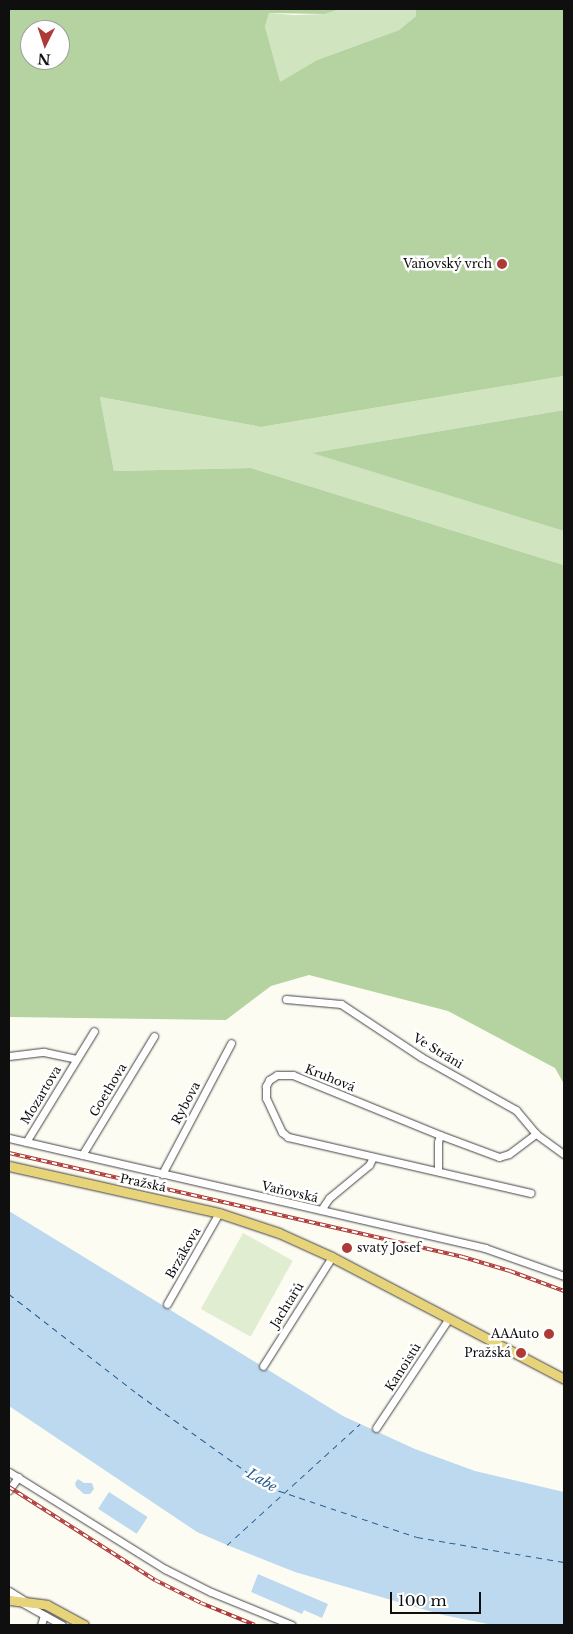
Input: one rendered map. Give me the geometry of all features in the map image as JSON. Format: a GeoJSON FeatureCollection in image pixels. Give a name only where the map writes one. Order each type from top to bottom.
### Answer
{"type":"FeatureCollection","features":[{"type":"Feature","properties":{"kind":"main road","name":"Pražská"},"geometry":{"type":"LineString","coordinates":[[9,1166],[219,1213],[279,1233],[332,1257],[564,1379]]}},
{"type":"Feature","properties":{"kind":"main road"},"geometry":{"type":"LineString","coordinates":[[17,1600],[54,1608],[84,1625]]}},
{"type":"Feature","properties":{"kind":"street","name":"Ve Stráni"},"geometry":{"type":"LineString","coordinates":[[286,999],[341,1004],[406,1045],[421,1057],[516,1110],[536,1134],[564,1154]]}},
{"type":"Feature","properties":{"kind":"street","name":"Mozartova"},"geometry":{"type":"LineString","coordinates":[[26,1142],[94,1031]]}},
{"type":"Feature","properties":{"kind":"street","name":"Goethova"},"geometry":{"type":"LineString","coordinates":[[82,1155],[154,1036]]}},
{"type":"Feature","properties":{"kind":"street","name":"Rybova"},"geometry":{"type":"LineString","coordinates":[[162,1174],[231,1043]]}},
{"type":"Feature","properties":{"kind":"street","name":"Mozartova"},"geometry":{"type":"LineString","coordinates":[[9,1056],[44,1052],[76,1059]]}},
{"type":"Feature","properties":{"kind":"street","name":"Kruhová"},"geometry":{"type":"LineString","coordinates":[[531,1193],[295,1139],[284,1134],[266,1098],[266,1086],[268,1080],[277,1075],[292,1075],[500,1157],[509,1154],[536,1134]]}},
{"type":"Feature","properties":{"kind":"street"},"geometry":{"type":"LineString","coordinates":[[438,1171],[438,1142],[440,1134]]}},
{"type":"Feature","properties":{"kind":"street","name":"Vaňovská"},"geometry":{"type":"LineString","coordinates":[[9,1138],[485,1248],[564,1276]]}},
{"type":"Feature","properties":{"kind":"street"},"geometry":{"type":"LineString","coordinates":[[322,1210],[329,1198],[369,1165],[373,1157]]}},
{"type":"Feature","properties":{"kind":"street","name":"Brzákova"},"geometry":{"type":"LineString","coordinates":[[167,1304],[219,1213]]}},
{"type":"Feature","properties":{"kind":"street","name":"Jachtařů"},"geometry":{"type":"LineString","coordinates":[[263,1366],[332,1257]]}},
{"type":"Feature","properties":{"kind":"street","name":"Kanoistů"},"geometry":{"type":"LineString","coordinates":[[376,1428],[448,1318]]}},
{"type":"Feature","properties":{"kind":"street"},"geometry":{"type":"LineString","coordinates":[[9,1472],[165,1569],[211,1592],[292,1625]]}},
{"type":"Feature","properties":{"kind":"street"},"geometry":{"type":"LineString","coordinates":[[9,1490],[18,1477]]}},
{"type":"Feature","properties":{"kind":"street"},"geometry":{"type":"LineString","coordinates":[[9,1591],[24,1606],[62,1625]]}},
{"type":"Feature","properties":{"kind":"street"},"geometry":{"type":"LineString","coordinates":[[41,1625],[44,1615]]}},
{"type":"Feature","properties":{"kind":"green space"},"geometry":{"type":"Polygon","coordinates":[[[9,9],[340,9],[325,14],[269,13],[265,27],[280,82],[317,60],[399,30],[416,16],[416,9],[564,9],[564,376],[261,427],[100,397],[114,471],[251,468],[564,565],[564,1084],[555,1068],[448,1011],[309,975],[271,986],[226,1020],[9,1017],[9,9]]]}},
{"type":"Feature","properties":{"kind":"green space"},"geometry":{"type":"Polygon","coordinates":[[[340,9],[416,9],[416,16],[399,30],[317,60],[279,83],[265,27],[269,13],[294,15],[325,14],[340,9]]]}},
{"type":"Feature","properties":{"kind":"green space"},"geometry":{"type":"Polygon","coordinates":[[[564,376],[564,410],[313,453],[564,531],[564,565],[251,468],[114,471],[100,397],[261,427],[564,376]]]}},
{"type":"Feature","properties":{"kind":"green space"},"geometry":{"type":"Polygon","coordinates":[[[564,410],[564,531],[312,453],[564,410]]]}},
{"type":"Feature","properties":{"kind":"green space"},"geometry":{"type":"Polygon","coordinates":[[[243,1233],[293,1261],[251,1337],[201,1309],[243,1233]]]}},
{"type":"Feature","properties":{"kind":"water","name":"Labe"},"geometry":{"type":"Polygon","coordinates":[[[9,1211],[343,1416],[415,1449],[475,1471],[564,1492],[564,1625],[493,1625],[443,1615],[295,1572],[197,1532],[9,1406],[9,1211]]]}},
{"type":"Feature","properties":{"kind":"water"},"geometry":{"type":"Polygon","coordinates":[[[78,1479],[84,1483],[92,1483],[94,1489],[90,1494],[84,1494],[76,1487],[75,1483],[78,1479]]]}},
{"type":"Feature","properties":{"kind":"water"},"geometry":{"type":"Polygon","coordinates":[[[109,1492],[148,1517],[137,1534],[98,1509],[109,1492]]]}},
{"type":"Feature","properties":{"kind":"water"},"geometry":{"type":"Polygon","coordinates":[[[258,1574],[328,1604],[322,1618],[304,1610],[302,1614],[251,1592],[258,1574]]]}},
{"type":"Feature","properties":{"kind":"ferry route"},"geometry":{"type":"LineString","coordinates":[[9,1294],[138,1394],[268,1487],[417,1537],[564,1562]]}},
{"type":"Feature","properties":{"kind":"ferry route"},"geometry":{"type":"LineString","coordinates":[[227,1545],[360,1424]]}},
{"type":"Feature","properties":{"kind":"railway"},"geometry":{"type":"LineString","coordinates":[[9,1153],[463,1257],[510,1271],[564,1291]]}},
{"type":"Feature","properties":{"kind":"railway"},"geometry":{"type":"LineString","coordinates":[[9,1487],[155,1580],[201,1603],[255,1625]]}},
{"type":"Feature","properties":{"kind":"place","name":"Vaňovský vrch"},"geometry":{"type":"Point","coordinates":[502,264]}},
{"type":"Feature","properties":{"kind":"place","name":"svatý Josef"},"geometry":{"type":"Point","coordinates":[347,1248]}},
{"type":"Feature","properties":{"kind":"place","name":"AAAuto"},"geometry":{"type":"Point","coordinates":[549,1334]}},
{"type":"Feature","properties":{"kind":"place","name":"Pražská"},"geometry":{"type":"Point","coordinates":[521,1353]}}]}
